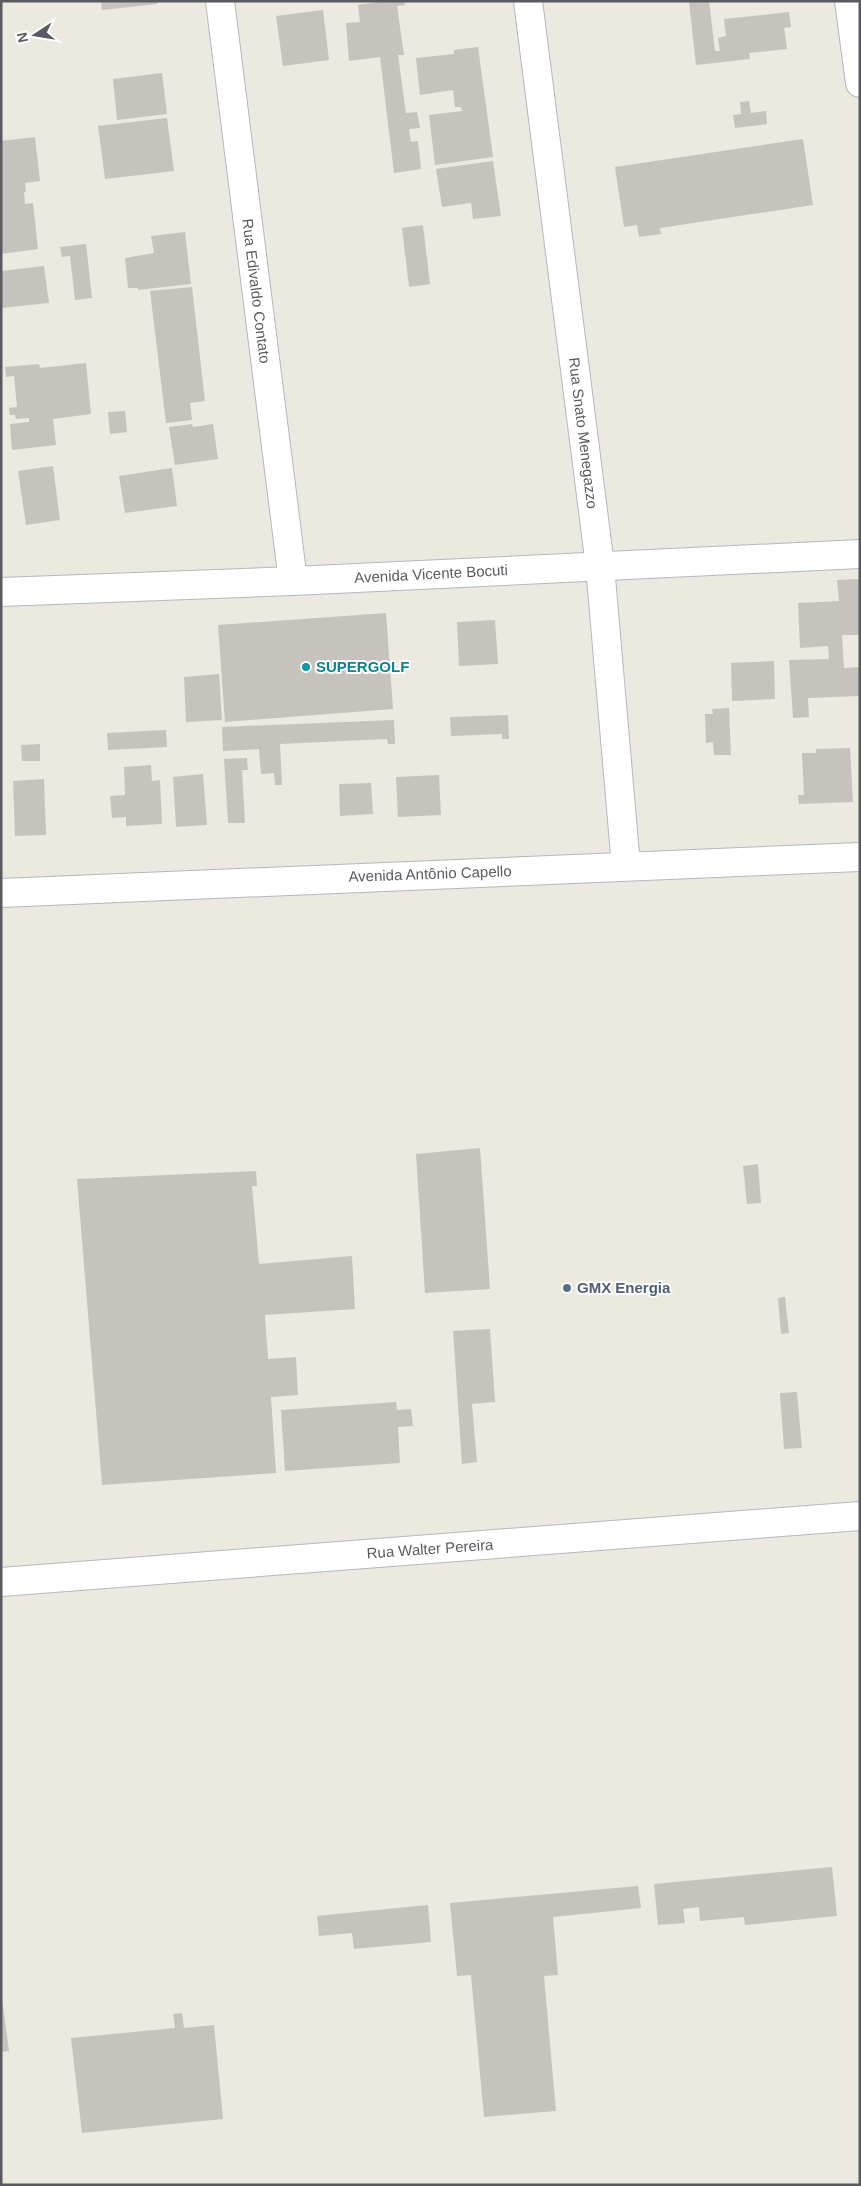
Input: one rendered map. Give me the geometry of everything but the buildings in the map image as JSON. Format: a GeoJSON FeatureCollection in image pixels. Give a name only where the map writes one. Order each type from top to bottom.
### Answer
{"type":"FeatureCollection","features":[{"type":"Feature","properties":{"kind":"street","name":"Rua Edivaldo Contato"},"geometry":{"type":"LineString","coordinates":[[220,1],[293,581]]}},
{"type":"Feature","properties":{"kind":"street","name":"Rua Snato Menegazzo"},"geometry":{"type":"LineString","coordinates":[[528,1],[600,566],[626,866]]}},
{"type":"Feature","properties":{"kind":"street"},"geometry":{"type":"LineString","coordinates":[[848,1],[860,83]]}},
{"type":"Feature","properties":{"kind":"street","name":"Avenida Vicente Bocuti"},"geometry":{"type":"LineString","coordinates":[[1,592],[293,581],[860,554]]}},
{"type":"Feature","properties":{"kind":"street","name":"Avenida Antônio Capello"},"geometry":{"type":"LineString","coordinates":[[1,893],[860,857]]}},
{"type":"Feature","properties":{"kind":"street","name":"Rua Walter Pereira"},"geometry":{"type":"LineString","coordinates":[[1,1582],[860,1516]]}},
{"type":"Feature","properties":{"kind":"place","name":"SUPERGOLF"},"geometry":{"type":"Point","coordinates":[306,667]}},
{"type":"Feature","properties":{"kind":"place","name":"GMX Energia"},"geometry":{"type":"Point","coordinates":[567,1288]}}]}
